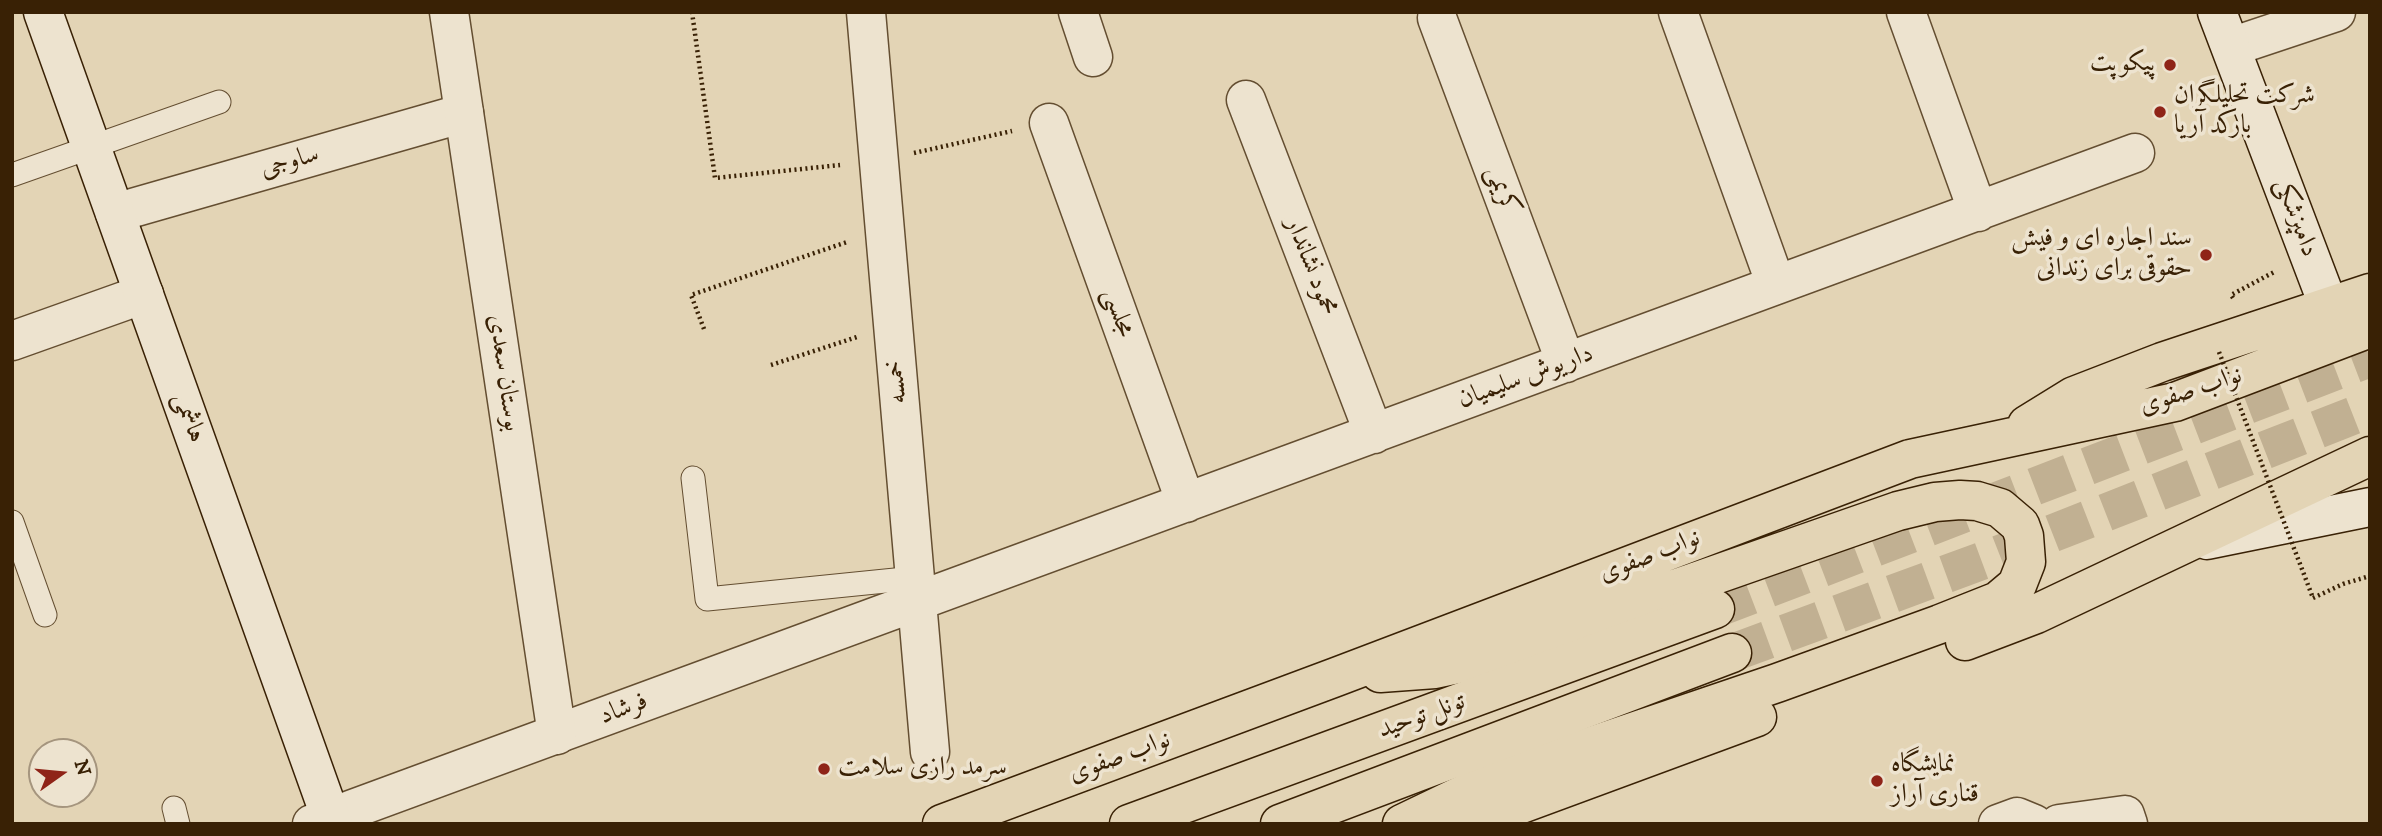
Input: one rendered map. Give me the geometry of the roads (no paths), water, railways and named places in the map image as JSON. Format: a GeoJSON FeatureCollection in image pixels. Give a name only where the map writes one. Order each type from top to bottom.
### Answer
{"type":"FeatureCollection","features":[{"type":"Feature","properties":{"kind":"main road"},"geometry":{"type":"LineString","coordinates":[[2003,440],[2074,396],[2162,362],[2370,293]]}},
{"type":"Feature","properties":{"kind":"main road","name":"نواب صفوی"},"geometry":{"type":"LineString","coordinates":[[942,824],[1910,459],[2175,402],[2370,328]]}},
{"type":"Feature","properties":{"kind":"main road"},"geometry":{"type":"LineString","coordinates":[[1467,824],[2036,614],[2370,456]]}},
{"type":"Feature","properties":{"kind":"main road"},"geometry":{"type":"LineString","coordinates":[[1336,677],[1435,669],[1463,663],[1898,511],[1935,502],[1977,501],[2000,508],[2020,525],[2026,549],[2023,574],[2009,594],[1998,601],[1777,683],[1500,777],[1402,824]]}},
{"type":"Feature","properties":{"kind":"main road","name":"تونل توحید"},"geometry":{"type":"LineString","coordinates":[[1129,824],[1715,609]]}},
{"type":"Feature","properties":{"kind":"main road","name":"تونل توحید"},"geometry":{"type":"LineString","coordinates":[[1280,824],[1732,653]]}},
{"type":"Feature","properties":{"kind":"street","name":"هاشمی"},"geometry":{"type":"LineString","coordinates":[[43,12],[116,213],[325,822]]}},
{"type":"Feature","properties":{"kind":"street","name":"بوستان سعدی"},"geometry":{"type":"LineString","coordinates":[[449,12],[557,735]]}},
{"type":"Feature","properties":{"kind":"street","name":"خمسه"},"geometry":{"type":"LineString","coordinates":[[866,12],[930,752]]}},
{"type":"Feature","properties":{"kind":"street"},"geometry":{"type":"LineString","coordinates":[[1078,12],[1093,57]]}},
{"type":"Feature","properties":{"kind":"street"},"geometry":{"type":"LineString","coordinates":[[1678,12],[1776,285]]}},
{"type":"Feature","properties":{"kind":"street"},"geometry":{"type":"LineString","coordinates":[[1906,12],[1978,212]]}},
{"type":"Feature","properties":{"kind":"street"},"geometry":{"type":"LineString","coordinates":[[2224,30],[2336,12]]}},
{"type":"Feature","properties":{"kind":"street","name":"کریمی"},"geometry":{"type":"LineString","coordinates":[[1437,18],[1566,363]]}},
{"type":"Feature","properties":{"kind":"street","name":"دامپزشکی"},"geometry":{"type":"LineString","coordinates":[[2224,30],[2329,307]]}},
{"type":"Feature","properties":{"kind":"street","name":"محمود نشاندار"},"geometry":{"type":"LineString","coordinates":[[1246,100],[1374,434]]}},
{"type":"Feature","properties":{"kind":"street","name":"ساوجی"},"geometry":{"type":"LineString","coordinates":[[116,213],[464,113]]}},
{"type":"Feature","properties":{"kind":"street","name":"مجلسی"},"geometry":{"type":"LineString","coordinates":[[1049,122],[1186,503]]}},
{"type":"Feature","properties":{"kind":"street","name":"داریوش سلیمیان"},"geometry":{"type":"LineString","coordinates":[[916,590],[1186,503],[2135,153]]}},
{"type":"Feature","properties":{"kind":"street"},"geometry":{"type":"LineString","coordinates":[[12,341],[144,294]]}},
{"type":"Feature","properties":{"kind":"street"},"geometry":{"type":"LineString","coordinates":[[2184,545],[2370,508]]}},
{"type":"Feature","properties":{"kind":"street","name":"فرشاد"},"geometry":{"type":"LineString","coordinates":[[325,822],[557,735],[916,590]]}},
{"type":"Feature","properties":{"kind":"street"},"geometry":{"type":"LineString","coordinates":[[2059,824],[2124,816],[2128,824]]}},
{"type":"Feature","properties":{"kind":"street"},"geometry":{"type":"LineString","coordinates":[[1998,824],[2017,817],[2034,824]]}},
{"type":"Feature","properties":{"kind":"lane"},"geometry":{"type":"LineString","coordinates":[[12,175],[219,102]]}},
{"type":"Feature","properties":{"kind":"lane"},"geometry":{"type":"LineString","coordinates":[[692,478],[707,599],[916,590]]}},
{"type":"Feature","properties":{"kind":"lane"},"geometry":{"type":"LineString","coordinates":[[12,522],[45,615]]}},
{"type":"Feature","properties":{"kind":"tunnel"},"geometry":{"type":"LineString","coordinates":[[1715,609],[2370,358]]}},
{"type":"Feature","properties":{"kind":"tunnel"},"geometry":{"type":"LineString","coordinates":[[1732,653],[1987,559],[2370,409]]}},
{"type":"Feature","properties":{"kind":"place","name":"پیکوپت"},"geometry":{"type":"Point","coordinates":[2170,65]}},
{"type":"Feature","properties":{"kind":"place","name":"شرکت تحلیلگران بارکد آریا"},"geometry":{"type":"Point","coordinates":[2160,112]}},
{"type":"Feature","properties":{"kind":"place","name":"سند اجاره ای و فیش حقوقی برای زندانی"},"geometry":{"type":"Point","coordinates":[2206,255]}},
{"type":"Feature","properties":{"kind":"place","name":"سرمد رازی سلامت"},"geometry":{"type":"Point","coordinates":[824,769]}},
{"type":"Feature","properties":{"kind":"place","name":"نمایشگاه قناری آراز"},"geometry":{"type":"Point","coordinates":[1877,781]}}]}
